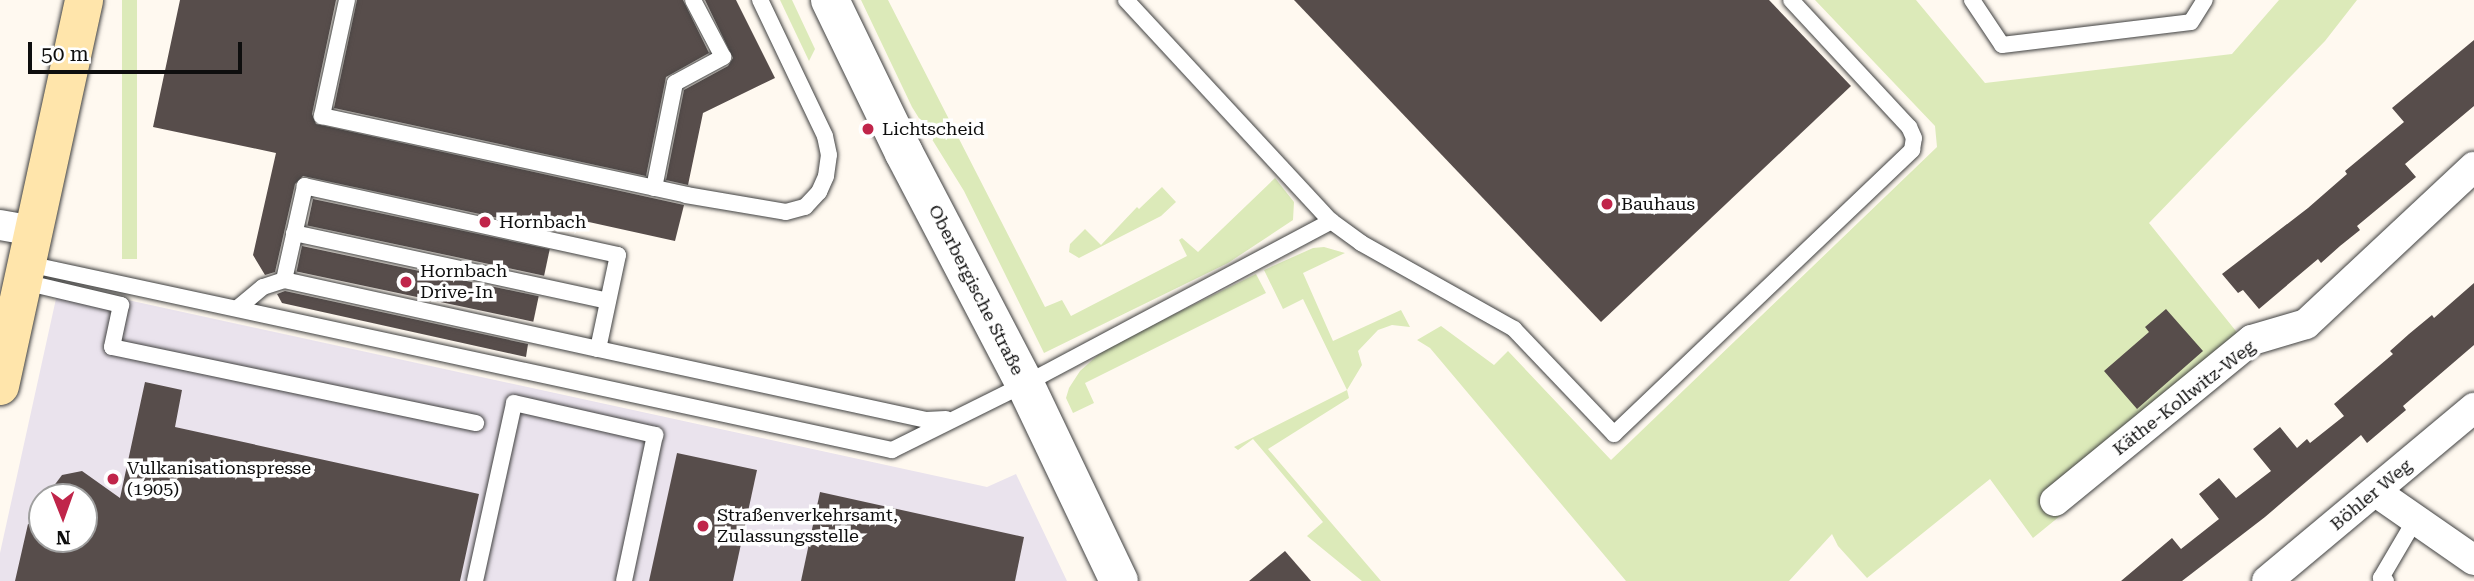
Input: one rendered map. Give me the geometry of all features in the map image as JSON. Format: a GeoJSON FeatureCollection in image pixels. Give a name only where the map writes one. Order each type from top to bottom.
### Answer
{"type":"FeatureCollection","features":[{"type":"Feature","properties":{"kind":"main road"},"geometry":{"type":"LineString","coordinates":[[0,386],[22,250],[84,0]]}},
{"type":"Feature","properties":{"kind":"street","name":"Oberbergische Straße"},"geometry":{"type":"LineString","coordinates":[[830,0],[904,152],[1025,384],[1119,581]]}},
{"type":"Feature","properties":{"kind":"street","name":"Käthe-Kollwitz-Weg"},"geometry":{"type":"LineString","coordinates":[[2055,501],[2252,340],[2306,324],[2474,167]]}},
{"type":"Feature","properties":{"kind":"street","name":"Böhler Weg"},"geometry":{"type":"LineString","coordinates":[[2267,581],[2474,408]]}},
{"type":"Feature","properties":{"kind":"street"},"geometry":{"type":"LineString","coordinates":[[2376,492],[2474,560]]}},
{"type":"Feature","properties":{"kind":"lane"},"geometry":{"type":"LineString","coordinates":[[347,0],[322,117],[686,195],[786,212],[805,207],[819,192],[826,176],[829,155],[825,136],[760,0]]}},
{"type":"Feature","properties":{"kind":"lane"},"geometry":{"type":"LineString","coordinates":[[654,188],[676,83],[723,57],[693,0]]}},
{"type":"Feature","properties":{"kind":"lane"},"geometry":{"type":"LineString","coordinates":[[1126,0],[1331,221],[1361,243],[1514,328],[1614,434],[1912,150],[1914,138],[1909,127],[1791,0]]}},
{"type":"Feature","properties":{"kind":"lane"},"geometry":{"type":"LineString","coordinates":[[1972,0],[2002,45],[2191,22],[2205,0]]}},
{"type":"Feature","properties":{"kind":"lane"},"geometry":{"type":"LineString","coordinates":[[284,280],[305,186],[618,255],[598,349]]}},
{"type":"Feature","properties":{"kind":"lane"},"geometry":{"type":"LineString","coordinates":[[22,250],[239,307],[892,450],[1025,384],[1331,221]]}},
{"type":"Feature","properties":{"kind":"lane"},"geometry":{"type":"LineString","coordinates":[[294,233],[608,302]]}},
{"type":"Feature","properties":{"kind":"lane"},"geometry":{"type":"LineString","coordinates":[[22,250],[121,305],[112,347],[475,423]]}},
{"type":"Feature","properties":{"kind":"lane"},"geometry":{"type":"LineString","coordinates":[[239,307],[263,286],[284,280],[926,420],[951,419]]}},
{"type":"Feature","properties":{"kind":"lane"},"geometry":{"type":"LineString","coordinates":[[475,581],[514,403],[655,435],[624,581]]}},
{"type":"Feature","properties":{"kind":"lane"},"geometry":{"type":"LineString","coordinates":[[2386,581],[2381,578],[2415,520]]}},
{"type":"Feature","properties":{"kind":"shaded area"},"geometry":{"type":"Polygon","coordinates":[[[59,285],[987,487],[1016,474],[1067,581],[0,581],[0,553],[59,285]]]}},
{"type":"Feature","properties":{"kind":"green space"},"geometry":{"type":"Polygon","coordinates":[[[122,0],[137,0],[137,259],[122,259],[122,0]]]}},
{"type":"Feature","properties":{"kind":"green space"},"geometry":{"type":"Polygon","coordinates":[[[780,0],[792,0],[815,49],[809,61],[780,0]]]}},
{"type":"Feature","properties":{"kind":"green space"},"geometry":{"type":"Polygon","coordinates":[[[861,0],[888,0],[1045,307],[1062,300],[1071,316],[1187,256],[1179,240],[1182,238],[1198,252],[1275,178],[1294,202],[1293,220],[1228,263],[1044,353],[964,191],[912,107],[861,0]]]}},
{"type":"Feature","properties":{"kind":"green space"},"geometry":{"type":"Polygon","coordinates":[[[1815,0],[1916,0],[1985,83],[2232,54],[2279,0],[2357,0],[2325,41],[2149,223],[2256,356],[2033,538],[1990,479],[1867,578],[1838,546],[1832,534],[1789,581],[1626,581],[1430,348],[1417,340],[1441,326],[1494,365],[1508,351],[1611,460],[1937,147],[1935,126],[1815,0]]]}},
{"type":"Feature","properties":{"kind":"green space"},"geometry":{"type":"Polygon","coordinates":[[[1162,187],[1176,202],[1161,216],[1079,258],[1069,252],[1070,244],[1085,229],[1101,245],[1137,207],[1139,209],[1162,187]]]}},
{"type":"Feature","properties":{"kind":"green space"},"geometry":{"type":"Polygon","coordinates":[[[1324,247],[1345,253],[1303,273],[1333,341],[1401,310],[1410,327],[1392,325],[1378,330],[1358,351],[1362,365],[1347,390],[1303,299],[1283,309],[1264,270],[1313,248],[1324,247]]]}},
{"type":"Feature","properties":{"kind":"green space"},"geometry":{"type":"Polygon","coordinates":[[[1256,274],[1266,293],[1085,383],[1094,403],[1073,413],[1066,398],[1069,388],[1080,371],[1098,355],[1112,345],[1256,274]]]}},
{"type":"Feature","properties":{"kind":"green space"},"geometry":{"type":"Polygon","coordinates":[[[1347,390],[1349,398],[1268,449],[1381,581],[1362,581],[1307,536],[1323,522],[1253,439],[1238,450],[1234,447],[1347,390]]]}},
{"type":"Feature","properties":{"kind":"building"},"geometry":{"type":"Polygon","coordinates":[[[180,0],[336,0],[312,114],[316,124],[684,205],[675,241],[557,215],[554,230],[303,176],[295,184],[275,272],[265,275],[253,255],[276,153],[153,127],[180,0]]]}},
{"type":"Feature","properties":{"kind":"building"},"geometry":{"type":"Polygon","coordinates":[[[357,0],[683,0],[709,53],[666,77],[646,176],[334,108],[357,0]]]}},
{"type":"Feature","properties":{"kind":"building"},"geometry":{"type":"Polygon","coordinates":[[[705,0],[736,0],[775,78],[703,113],[688,185],[666,180],[684,90],[728,66],[733,58],[705,0]]]}},
{"type":"Feature","properties":{"kind":"building","name":"Bauhaus"},"geometry":{"type":"Polygon","coordinates":[[[1294,0],[1769,0],[1851,86],[1601,322],[1294,0]]]}},
{"type":"Feature","properties":{"kind":"building"},"geometry":{"type":"Polygon","coordinates":[[[2474,40],[2474,106],[2405,164],[2416,177],[2357,226],[2360,230],[2321,263],[2318,259],[2259,309],[2243,290],[2238,293],[2222,274],[2308,208],[2347,174],[2345,171],[2404,122],[2392,108],[2474,40]]]}},
{"type":"Feature","properties":{"kind":"building"},"geometry":{"type":"Polygon","coordinates":[[[313,199],[550,249],[544,276],[307,225],[313,199]]]}},
{"type":"Feature","properties":{"kind":"building"},"geometry":{"type":"Polygon","coordinates":[[[302,246],[539,296],[533,322],[297,271],[302,246]]]}},
{"type":"Feature","properties":{"kind":"building"},"geometry":{"type":"Polygon","coordinates":[[[2474,283],[2474,345],[2403,406],[2406,410],[2367,443],[2361,435],[2265,517],[2182,581],[2121,581],[2172,538],[2181,549],[2219,519],[2199,494],[2219,478],[2236,498],[2271,471],[2253,449],[2280,427],[2297,448],[2307,439],[2310,443],[2344,416],[2334,404],[2393,354],[2390,351],[2409,334],[2432,315],[2434,318],[2474,283]]]}},
{"type":"Feature","properties":{"kind":"building"},"geometry":{"type":"Polygon","coordinates":[[[285,291],[528,344],[526,357],[282,303],[277,294],[285,291]]]}},
{"type":"Feature","properties":{"kind":"building"},"geometry":{"type":"Polygon","coordinates":[[[2166,309],[2203,351],[2137,409],[2104,371],[2149,332],[2145,327],[2166,309]]]}},
{"type":"Feature","properties":{"kind":"building"},"geometry":{"type":"Polygon","coordinates":[[[145,382],[182,390],[175,427],[479,494],[460,581],[15,581],[28,524],[28,553],[98,553],[98,483],[56,483],[62,475],[82,471],[120,498],[145,382]]]}},
{"type":"Feature","properties":{"kind":"building","name":"Straßenverkehrsamt, Zulassungsstelle"},"geometry":{"type":"Polygon","coordinates":[[[677,453],[757,470],[733,581],[649,581],[677,453]]]}},
{"type":"Feature","properties":{"kind":"building"},"geometry":{"type":"Polygon","coordinates":[[[820,492],[1024,537],[1015,581],[801,581],[820,492]]]}},
{"type":"Feature","properties":{"kind":"building"},"geometry":{"type":"Polygon","coordinates":[[[1285,551],[1311,581],[1249,581],[1285,551]]]}},
{"type":"Feature","properties":{"kind":"place","name":"Lichtscheid"},"geometry":{"type":"Point","coordinates":[868,129]}},
{"type":"Feature","properties":{"kind":"place","name":"Bauhaus"},"geometry":{"type":"Point","coordinates":[1607,204]}},
{"type":"Feature","properties":{"kind":"place","name":"Hornbach"},"geometry":{"type":"Point","coordinates":[485,222]}},
{"type":"Feature","properties":{"kind":"place","name":"Hornbach Drive-In"},"geometry":{"type":"Point","coordinates":[406,282]}},
{"type":"Feature","properties":{"kind":"place","name":"Vulkanisationspresse (1905)"},"geometry":{"type":"Point","coordinates":[113,479]}},
{"type":"Feature","properties":{"kind":"place","name":"Straßenverkehrsamt, Zulassungsstelle"},"geometry":{"type":"Point","coordinates":[703,526]}}]}
